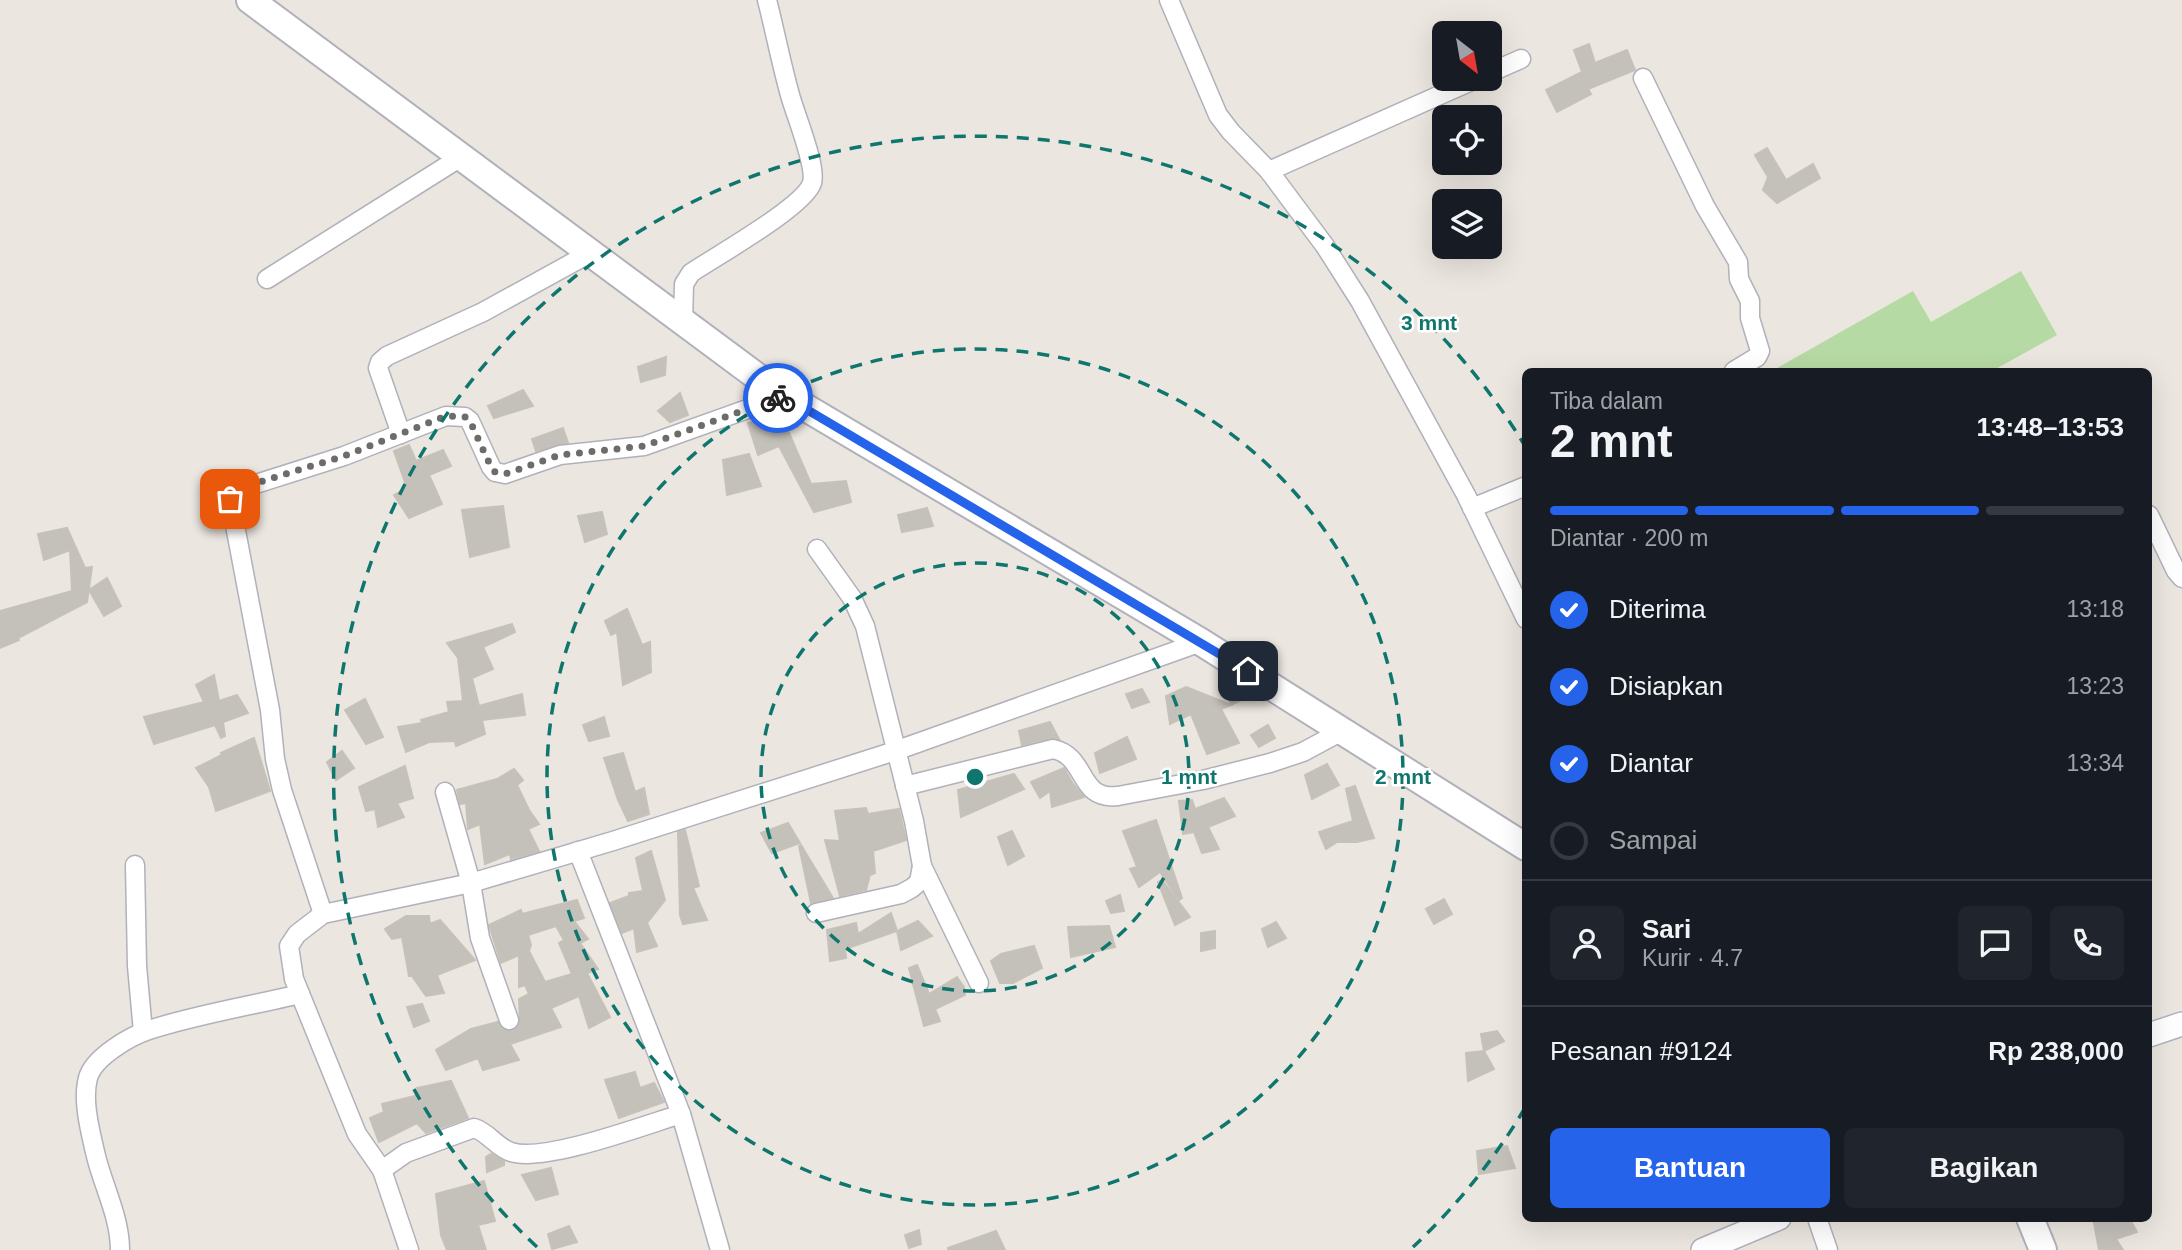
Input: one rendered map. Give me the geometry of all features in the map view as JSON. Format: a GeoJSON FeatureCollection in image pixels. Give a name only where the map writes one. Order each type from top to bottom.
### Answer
{"type":"FeatureCollection","features":[{"type":"Feature","properties":{"kind":"main road"},"geometry":{"type":"LineString","coordinates":[[250,0],[784,396],[1201,642],[1522,844]]}},
{"type":"Feature","properties":{"kind":"main road"},"geometry":{"type":"LineString","coordinates":[[2032,1222],[2043,1250]]}},
{"type":"Feature","properties":{"kind":"street"},"geometry":{"type":"LineString","coordinates":[[683,322],[684,284],[691,273],[786,211],[802,198],[811,185],[811,164],[790,94],[767,0]]}},
{"type":"Feature","properties":{"kind":"street"},"geometry":{"type":"LineString","coordinates":[[1169,0],[1218,115],[1269,171],[1325,246],[1360,302],[1472,508],[1522,611]]}},
{"type":"Feature","properties":{"kind":"street"},"geometry":{"type":"LineString","coordinates":[[1502,67],[1521,59]]}},
{"type":"Feature","properties":{"kind":"street"},"geometry":{"type":"LineString","coordinates":[[1643,78],[1705,206],[1738,262],[1739,279],[1750,301],[1750,318],[1759,351],[1757,357],[1739,368]]}},
{"type":"Feature","properties":{"kind":"street"},"geometry":{"type":"LineString","coordinates":[[1269,171],[1449,91]]}},
{"type":"Feature","properties":{"kind":"street"},"geometry":{"type":"LineString","coordinates":[[267,279],[461,157]]}},
{"type":"Feature","properties":{"kind":"street"},"geometry":{"type":"LineString","coordinates":[[401,434],[378,368],[380,362],[387,356],[484,312],[590,253]]}},
{"type":"Feature","properties":{"kind":"street"},"geometry":{"type":"LineString","coordinates":[[323,914],[282,790],[275,759],[270,710],[230,499],[237,491],[344,456],[446,416],[465,417],[470,421],[491,467],[495,472],[505,474],[560,455],[644,446],[784,396]]}},
{"type":"Feature","properties":{"kind":"street"},"geometry":{"type":"LineString","coordinates":[[1472,508],[1522,488]]}},
{"type":"Feature","properties":{"kind":"street"},"geometry":{"type":"LineString","coordinates":[[2152,521],[2182,578]]}},
{"type":"Feature","properties":{"kind":"street"},"geometry":{"type":"LineString","coordinates":[[817,549],[852,598],[865,626],[922,866],[979,983]]}},
{"type":"Feature","properties":{"kind":"street"},"geometry":{"type":"LineString","coordinates":[[409,1250],[382,1170],[358,1134],[293,979],[289,946],[307,925],[323,914],[471,883],[895,751],[1201,642]]}},
{"type":"Feature","properties":{"kind":"street"},"geometry":{"type":"LineString","coordinates":[[905,786],[1053,749],[1069,755],[1091,790],[1105,797],[1118,796],[1203,780],[1270,763],[1303,752],[1342,731]]}},
{"type":"Feature","properties":{"kind":"street"},"geometry":{"type":"LineString","coordinates":[[445,792],[471,883],[480,938],[509,1020]]}},
{"type":"Feature","properties":{"kind":"street"},"geometry":{"type":"LineString","coordinates":[[578,851],[681,1114],[720,1250]]}},
{"type":"Feature","properties":{"kind":"street"},"geometry":{"type":"LineString","coordinates":[[135,865],[137,966],[143,1032]]}},
{"type":"Feature","properties":{"kind":"street"},"geometry":{"type":"LineString","coordinates":[[816,914],[901,894],[919,882],[922,866]]}},
{"type":"Feature","properties":{"kind":"street"},"geometry":{"type":"LineString","coordinates":[[120,1250],[112,1208],[95,1154],[87,1103],[88,1076],[95,1065],[113,1048],[143,1032],[300,995]]}},
{"type":"Feature","properties":{"kind":"street"},"geometry":{"type":"LineString","coordinates":[[2152,1034],[2182,1024]]}},
{"type":"Feature","properties":{"kind":"street"},"geometry":{"type":"LineString","coordinates":[[382,1170],[406,1153],[474,1128],[496,1144],[523,1154],[561,1151],[681,1114]]}},
{"type":"Feature","properties":{"kind":"street"},"geometry":{"type":"LineString","coordinates":[[1703,1250],[1770,1222]]}},
{"type":"Feature","properties":{"kind":"street"},"geometry":{"type":"LineString","coordinates":[[1818,1222],[1828,1250]]}},
{"type":"Feature","properties":{"kind":"green space"},"geometry":{"type":"Polygon","coordinates":[[[2021,271],[2057,335],[1997,368],[1777,368],[1913,291],[1931,322],[2021,271]]]}},
{"type":"Feature","properties":{"kind":"building"},"geometry":{"type":"Polygon","coordinates":[[[1589,44],[1595,63],[1627,50],[1635,70],[1588,89],[1591,94],[1557,112],[1546,90],[1582,72],[1574,50],[1589,44]]]}},
{"type":"Feature","properties":{"kind":"building"},"geometry":{"type":"Polygon","coordinates":[[[1767,148],[1786,180],[1813,164],[1820,178],[1777,203],[1763,190],[1768,177],[1755,155],[1767,148]]]}},
{"type":"Feature","properties":{"kind":"building"},"geometry":{"type":"Polygon","coordinates":[[[666,357],[665,375],[641,382],[638,367],[666,357]]]}},
{"type":"Feature","properties":{"kind":"building"},"geometry":{"type":"Polygon","coordinates":[[[523,390],[533,406],[494,418],[488,406],[523,390]]]}},
{"type":"Feature","properties":{"kind":"building"},"geometry":{"type":"Polygon","coordinates":[[[680,393],[688,415],[670,422],[658,411],[680,393]]]}},
{"type":"Feature","properties":{"kind":"building"},"geometry":{"type":"Polygon","coordinates":[[[764,419],[783,419],[811,484],[846,481],[851,502],[814,512],[779,446],[758,455],[748,423],[764,419]]]}},
{"type":"Feature","properties":{"kind":"building"},"geometry":{"type":"Polygon","coordinates":[[[563,428],[568,443],[536,451],[532,439],[563,428]]]}},
{"type":"Feature","properties":{"kind":"building"},"geometry":{"type":"Polygon","coordinates":[[[409,445],[416,461],[443,450],[451,466],[429,475],[442,504],[409,518],[394,495],[407,488],[394,451],[409,445]]]}},
{"type":"Feature","properties":{"kind":"building"},"geometry":{"type":"Polygon","coordinates":[[[749,454],[761,486],[727,495],[723,460],[749,454]]]}},
{"type":"Feature","properties":{"kind":"building"},"geometry":{"type":"Polygon","coordinates":[[[503,506],[509,547],[470,557],[462,510],[503,506]]]}},
{"type":"Feature","properties":{"kind":"building"},"geometry":{"type":"Polygon","coordinates":[[[927,508],[933,526],[902,532],[898,515],[927,508]]]}},
{"type":"Feature","properties":{"kind":"building"},"geometry":{"type":"Polygon","coordinates":[[[602,512],[607,534],[585,542],[578,516],[602,512]]]}},
{"type":"Feature","properties":{"kind":"building"},"geometry":{"type":"Polygon","coordinates":[[[67,528],[85,568],[92,567],[87,602],[0,648],[0,611],[72,591],[70,550],[44,560],[38,534],[67,528]]]}},
{"type":"Feature","properties":{"kind":"building"},"geometry":{"type":"Polygon","coordinates":[[[107,578],[121,606],[104,616],[89,590],[107,578]]]}},
{"type":"Feature","properties":{"kind":"building"},"geometry":{"type":"Polygon","coordinates":[[[627,609],[642,645],[650,642],[651,672],[623,685],[617,632],[611,635],[605,621],[627,609]]]}},
{"type":"Feature","properties":{"kind":"building"},"geometry":{"type":"Polygon","coordinates":[[[512,624],[515,632],[483,647],[493,669],[472,678],[479,706],[522,694],[525,715],[482,720],[485,734],[456,746],[455,741],[429,742],[406,752],[398,727],[422,723],[421,720],[449,712],[447,702],[463,701],[458,658],[447,643],[512,624]]]}},
{"type":"Feature","properties":{"kind":"building"},"geometry":{"type":"Polygon","coordinates":[[[214,675],[219,701],[237,695],[248,713],[223,722],[225,736],[221,738],[215,725],[154,744],[144,717],[204,702],[196,685],[214,675]]]}},
{"type":"Feature","properties":{"kind":"building"},"geometry":{"type":"Polygon","coordinates":[[[1239,684],[1252,695],[1231,705],[1225,689],[1239,684]]]}},
{"type":"Feature","properties":{"kind":"building"},"geometry":{"type":"Polygon","coordinates":[[[1186,687],[1231,705],[1221,709],[1239,743],[1207,754],[1191,714],[1170,724],[1166,696],[1186,687]]]}},
{"type":"Feature","properties":{"kind":"building"},"geometry":{"type":"Polygon","coordinates":[[[1142,689],[1149,702],[1132,708],[1126,694],[1142,689]]]}},
{"type":"Feature","properties":{"kind":"building"},"geometry":{"type":"Polygon","coordinates":[[[365,699],[383,737],[366,744],[345,710],[365,699]]]}},
{"type":"Feature","properties":{"kind":"building"},"geometry":{"type":"Polygon","coordinates":[[[604,717],[609,736],[589,741],[583,725],[604,717]]]}},
{"type":"Feature","properties":{"kind":"building"},"geometry":{"type":"Polygon","coordinates":[[[1050,722],[1059,739],[1050,738],[1022,745],[1019,731],[1050,722]]]}},
{"type":"Feature","properties":{"kind":"building"},"geometry":{"type":"Polygon","coordinates":[[[1268,725],[1275,738],[1259,747],[1251,735],[1268,725]]]}},
{"type":"Feature","properties":{"kind":"building"},"geometry":{"type":"Polygon","coordinates":[[[1127,737],[1136,759],[1100,773],[1095,753],[1127,737]]]}},
{"type":"Feature","properties":{"kind":"building"},"geometry":{"type":"Polygon","coordinates":[[[254,738],[270,791],[216,811],[209,787],[196,768],[254,738]]]}},
{"type":"Feature","properties":{"kind":"building"},"geometry":{"type":"Polygon","coordinates":[[[342,751],[354,768],[336,780],[327,762],[342,751]]]}},
{"type":"Feature","properties":{"kind":"building"},"geometry":{"type":"Polygon","coordinates":[[[623,753],[635,792],[644,788],[649,814],[628,821],[604,758],[623,753]]]}},
{"type":"Feature","properties":{"kind":"building"},"geometry":{"type":"Polygon","coordinates":[[[1327,764],[1339,785],[1312,799],[1305,775],[1327,764]]]}},
{"type":"Feature","properties":{"kind":"building"},"geometry":{"type":"Polygon","coordinates":[[[405,766],[413,798],[397,803],[404,817],[378,827],[375,809],[366,811],[359,787],[405,766]]]}},
{"type":"Feature","properties":{"kind":"building"},"geometry":{"type":"Polygon","coordinates":[[[1064,768],[1084,797],[1052,807],[1050,791],[1040,798],[1031,782],[1064,768]]]}},
{"type":"Feature","properties":{"kind":"building"},"geometry":{"type":"Polygon","coordinates":[[[514,769],[523,780],[517,785],[539,824],[528,829],[539,851],[511,859],[510,854],[485,864],[480,824],[468,829],[466,803],[460,804],[457,790],[497,779],[514,769]]]}},
{"type":"Feature","properties":{"kind":"building"},"geometry":{"type":"Polygon","coordinates":[[[1014,774],[1024,789],[961,817],[958,790],[1014,774]]]}},
{"type":"Feature","properties":{"kind":"building"},"geometry":{"type":"Polygon","coordinates":[[[1355,786],[1374,838],[1357,842],[1337,842],[1326,849],[1319,832],[1353,821],[1346,789],[1355,786]]]}},
{"type":"Feature","properties":{"kind":"building"},"geometry":{"type":"Polygon","coordinates":[[[1224,798],[1235,816],[1208,827],[1219,849],[1202,853],[1194,832],[1183,834],[1179,801],[1192,800],[1195,809],[1224,798]]]}},
{"type":"Feature","properties":{"kind":"building"},"geometry":{"type":"Polygon","coordinates":[[[866,808],[868,814],[899,809],[906,840],[873,851],[875,873],[870,875],[866,890],[840,896],[825,840],[840,841],[835,811],[866,808]]]}},
{"type":"Feature","properties":{"kind":"building"},"geometry":{"type":"Polygon","coordinates":[[[1156,820],[1182,898],[1179,900],[1160,872],[1139,887],[1130,869],[1137,867],[1123,831],[1156,820]]]}},
{"type":"Feature","properties":{"kind":"building"},"geometry":{"type":"Polygon","coordinates":[[[788,823],[800,843],[772,853],[761,833],[788,823]]]}},
{"type":"Feature","properties":{"kind":"building"},"geometry":{"type":"Polygon","coordinates":[[[685,830],[699,886],[693,888],[707,920],[683,924],[680,915],[678,832],[685,830]]]}},
{"type":"Feature","properties":{"kind":"building"},"geometry":{"type":"Polygon","coordinates":[[[1012,831],[1024,856],[1008,865],[998,837],[1012,831]]]}},
{"type":"Feature","properties":{"kind":"building"},"geometry":{"type":"Polygon","coordinates":[[[801,845],[833,898],[811,903],[799,846],[801,845]]]}},
{"type":"Feature","properties":{"kind":"building"},"geometry":{"type":"Polygon","coordinates":[[[651,851],[665,900],[647,923],[657,946],[637,952],[634,928],[622,933],[610,903],[629,896],[629,893],[643,891],[636,858],[651,851]]]}},
{"type":"Feature","properties":{"kind":"building"},"geometry":{"type":"Polygon","coordinates":[[[1162,880],[1190,917],[1175,925],[1158,882],[1162,880]]]}},
{"type":"Feature","properties":{"kind":"building"},"geometry":{"type":"Polygon","coordinates":[[[1120,895],[1124,911],[1111,913],[1106,901],[1120,895]]]}},
{"type":"Feature","properties":{"kind":"building"},"geometry":{"type":"Polygon","coordinates":[[[1444,899],[1452,914],[1434,924],[1426,909],[1444,899]]]}},
{"type":"Feature","properties":{"kind":"building"},"geometry":{"type":"Polygon","coordinates":[[[577,900],[584,918],[574,921],[588,939],[580,943],[598,969],[587,973],[610,1017],[589,1028],[579,996],[551,1008],[561,1027],[510,1044],[519,1060],[483,1070],[478,1058],[446,1070],[436,1050],[471,1029],[498,1022],[502,1029],[513,1030],[520,1023],[519,999],[529,994],[525,985],[519,987],[519,955],[501,963],[489,925],[521,910],[522,914],[577,900]],[[556,926],[528,935],[531,945],[529,951],[545,982],[572,974],[559,943],[564,940],[556,926]]]}},
{"type":"Feature","properties":{"kind":"building"},"geometry":{"type":"Polygon","coordinates":[[[891,913],[897,931],[845,949],[846,958],[830,961],[827,930],[856,923],[858,934],[891,913]]]}},
{"type":"Feature","properties":{"kind":"building"},"geometry":{"type":"Polygon","coordinates":[[[406,916],[429,916],[430,924],[440,920],[475,960],[437,975],[444,993],[426,996],[412,976],[409,976],[402,937],[392,939],[385,929],[406,916]]]}},
{"type":"Feature","properties":{"kind":"building"},"geometry":{"type":"Polygon","coordinates":[[[918,921],[932,936],[901,950],[897,931],[918,921]]]}},
{"type":"Feature","properties":{"kind":"building"},"geometry":{"type":"Polygon","coordinates":[[[1276,922],[1286,938],[1268,947],[1262,929],[1276,922]]]}},
{"type":"Feature","properties":{"kind":"building"},"geometry":{"type":"Polygon","coordinates":[[[1109,926],[1115,947],[1071,957],[1068,927],[1109,926]]]}},
{"type":"Feature","properties":{"kind":"building"},"geometry":{"type":"Polygon","coordinates":[[[1215,931],[1215,948],[1201,951],[1201,933],[1215,931]]]}},
{"type":"Feature","properties":{"kind":"building"},"geometry":{"type":"Polygon","coordinates":[[[1034,946],[1042,968],[1013,983],[1000,983],[991,961],[1001,954],[1034,946]]]}},
{"type":"Feature","properties":{"kind":"building"},"geometry":{"type":"Polygon","coordinates":[[[917,965],[929,994],[957,977],[964,987],[965,995],[935,1009],[940,1021],[924,1026],[909,968],[917,965]]]}},
{"type":"Feature","properties":{"kind":"building"},"geometry":{"type":"Polygon","coordinates":[[[422,1004],[429,1021],[414,1027],[407,1007],[422,1004]]]}},
{"type":"Feature","properties":{"kind":"building"},"geometry":{"type":"Polygon","coordinates":[[[1497,1031],[1504,1041],[1484,1051],[1481,1034],[1497,1031]]]}},
{"type":"Feature","properties":{"kind":"building"},"geometry":{"type":"Polygon","coordinates":[[[1484,1051],[1494,1069],[1468,1081],[1466,1053],[1484,1051]]]}},
{"type":"Feature","properties":{"kind":"building"},"geometry":{"type":"Polygon","coordinates":[[[635,1072],[640,1088],[654,1083],[664,1102],[619,1118],[605,1080],[635,1072]]]}},
{"type":"Feature","properties":{"kind":"building"},"geometry":{"type":"Polygon","coordinates":[[[451,1081],[468,1118],[426,1133],[417,1123],[379,1142],[370,1118],[384,1112],[382,1104],[419,1095],[417,1088],[451,1081]]]}},
{"type":"Feature","properties":{"kind":"building"},"geometry":{"type":"Polygon","coordinates":[[[1507,1146],[1515,1168],[1479,1174],[1477,1151],[1507,1146]]]}},
{"type":"Feature","properties":{"kind":"building"},"geometry":{"type":"Polygon","coordinates":[[[491,1154],[504,1161],[504,1165],[487,1172],[486,1157],[491,1154]]]}},
{"type":"Feature","properties":{"kind":"building"},"geometry":{"type":"Polygon","coordinates":[[[551,1168],[558,1194],[536,1200],[522,1175],[551,1168]]]}},
{"type":"Feature","properties":{"kind":"building"},"geometry":{"type":"Polygon","coordinates":[[[484,1181],[495,1221],[478,1225],[486,1250],[447,1250],[441,1235],[436,1194],[484,1181]]]}},
{"type":"Feature","properties":{"kind":"building"},"geometry":{"type":"Polygon","coordinates":[[[2094,1222],[2131,1222],[2137,1232],[2116,1239],[2123,1250],[2099,1250],[2094,1222]]]}},
{"type":"Feature","properties":{"kind":"building"},"geometry":{"type":"Polygon","coordinates":[[[569,1226],[577,1242],[552,1249],[548,1234],[569,1226]]]}},
{"type":"Feature","properties":{"kind":"building"},"geometry":{"type":"Polygon","coordinates":[[[919,1230],[921,1244],[909,1248],[905,1235],[919,1230]]]}},
{"type":"Feature","properties":{"kind":"building"},"geometry":{"type":"Polygon","coordinates":[[[996,1231],[1005,1250],[948,1250],[948,1248],[996,1231]]]}},
{"type":"Feature","properties":{"kind":"way so far"},"geometry":{"type":"LineString","coordinates":[[230,499],[237,491],[250,485],[344,456],[446,416],[465,417],[470,421],[491,467],[495,472],[505,474],[560,455],[644,446],[778,398]]}},
{"type":"Feature","properties":{"kind":"route"},"geometry":{"type":"LineString","coordinates":[[778,398],[784,396],[1248,671]]}}]}
